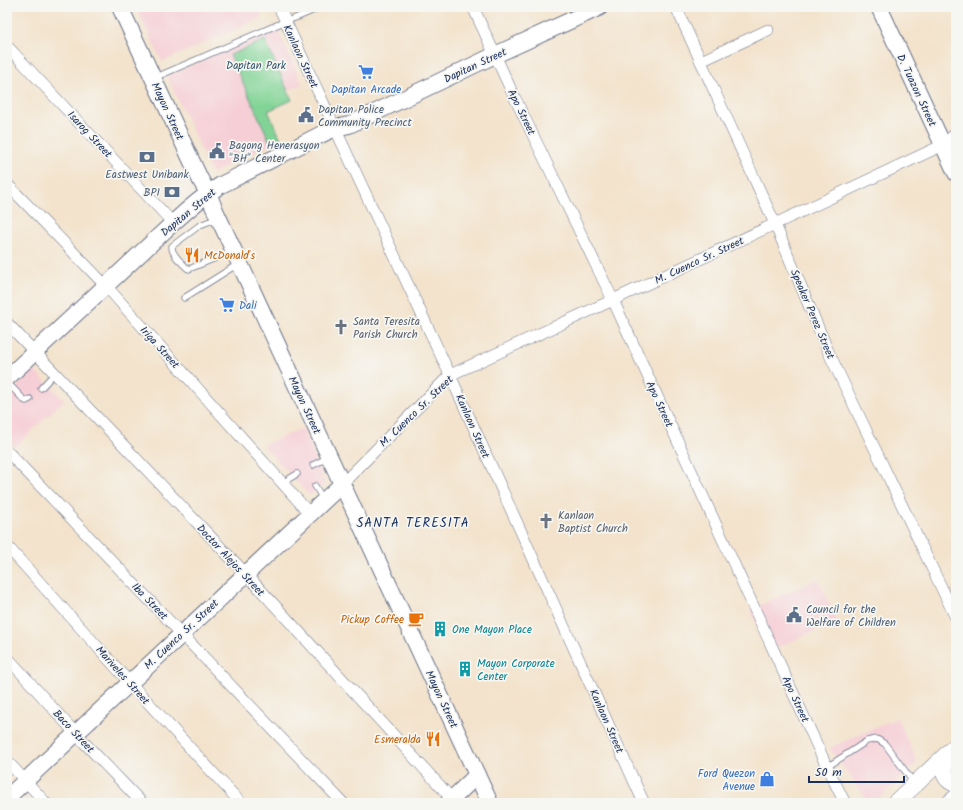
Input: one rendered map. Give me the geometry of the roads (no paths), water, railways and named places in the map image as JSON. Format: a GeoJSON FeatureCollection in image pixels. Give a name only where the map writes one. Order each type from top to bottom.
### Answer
{"type":"FeatureCollection","features":[{"type":"Feature","properties":{"kind":"main road"},"geometry":{"type":"LineString","coordinates":[[952,749],[944,768],[949,780],[956,784]]}},
{"type":"Feature","properties":{"kind":"main road"},"geometry":{"type":"LineString","coordinates":[[895,803],[952,749]]}},
{"type":"Feature","properties":{"kind":"main road"},"geometry":{"type":"LineString","coordinates":[[950,803],[956,798]]}},
{"type":"Feature","properties":{"kind":"street","name":"Mayon Street"},"geometry":{"type":"LineString","coordinates":[[120,7],[200,179],[208,193],[236,257],[490,803]]}},
{"type":"Feature","properties":{"kind":"street","name":"Kanlaon Street"},"geometry":{"type":"LineString","coordinates":[[279,7],[450,376],[644,803]]}},
{"type":"Feature","properties":{"kind":"street","name":"Apo Street"},"geometry":{"type":"LineString","coordinates":[[473,7],[613,300],[827,767],[845,803]]}},
{"type":"Feature","properties":{"kind":"street","name":"Dapitan Street"},"geometry":{"type":"LineString","coordinates":[[7,378],[196,202],[221,184],[334,128],[349,125],[495,55],[600,7]]}},
{"type":"Feature","properties":{"kind":"street","name":"Speaker Perez Street"},"geometry":{"type":"LineString","coordinates":[[676,7],[775,224],[828,351],[956,618]]}},
{"type":"Feature","properties":{"kind":"street","name":"D. Tuazon Street"},"geometry":{"type":"LineString","coordinates":[[879,7],[956,172]]}},
{"type":"Feature","properties":{"kind":"street"},"geometry":{"type":"LineString","coordinates":[[701,61],[768,30]]}},
{"type":"Feature","properties":{"kind":"street","name":"Isarog Street"},"geometry":{"type":"LineString","coordinates":[[7,46],[173,223]]}},
{"type":"Feature","properties":{"kind":"street","name":"M. Cuenco Sr. Street"},"geometry":{"type":"LineString","coordinates":[[7,798],[342,484],[450,376],[943,145],[956,133]]}},
{"type":"Feature","properties":{"kind":"street","name":"Iriga Street"},"geometry":{"type":"LineString","coordinates":[[7,184],[106,286],[310,514]]}},
{"type":"Feature","properties":{"kind":"street","name":"Doctor Alejos Street"},"geometry":{"type":"LineString","coordinates":[[7,323],[246,574],[450,801]]}},
{"type":"Feature","properties":{"kind":"street","name":"Iba Street"},"geometry":{"type":"LineString","coordinates":[[7,451],[343,803]]}},
{"type":"Feature","properties":{"kind":"street","name":"Mariveles Street"},"geometry":{"type":"LineString","coordinates":[[7,546],[130,683],[241,803]]}},
{"type":"Feature","properties":{"kind":"street","name":"Baco Street"},"geometry":{"type":"LineString","coordinates":[[7,657],[76,734],[142,803]]}},
{"type":"Feature","properties":{"kind":"street"},"geometry":{"type":"LineString","coordinates":[[7,761],[46,803]]}},
{"type":"Feature","properties":{"kind":"street"},"geometry":{"type":"LineString","coordinates":[[450,801],[477,775]]}},
{"type":"Feature","properties":{"kind":"lane"},"geometry":{"type":"LineString","coordinates":[[153,78],[321,7]]}},
{"type":"Feature","properties":{"kind":"lane"},"geometry":{"type":"LineString","coordinates":[[218,218],[200,225],[172,246],[172,252],[189,269],[236,257]]}},
{"type":"Feature","properties":{"kind":"lane"},"geometry":{"type":"LineString","coordinates":[[184,298],[236,257]]}},
{"type":"Feature","properties":{"kind":"lane"},"geometry":{"type":"LineString","coordinates":[[41,388],[54,374]]}},
{"type":"Feature","properties":{"kind":"lane"},"geometry":{"type":"LineString","coordinates":[[7,382],[24,400],[26,401],[30,399]]}},
{"type":"Feature","properties":{"kind":"lane"},"geometry":{"type":"LineString","coordinates":[[313,465],[329,457]]}},
{"type":"Feature","properties":{"kind":"lane"},"geometry":{"type":"LineString","coordinates":[[282,483],[297,474]]}},
{"type":"Feature","properties":{"kind":"lane"},"geometry":{"type":"LineString","coordinates":[[315,486],[324,500]]}},
{"type":"Feature","properties":{"kind":"lane"},"geometry":{"type":"LineString","coordinates":[[827,767],[867,741],[877,739],[885,744],[915,784]]}},
{"type":"Feature","properties":{"kind":"place","name":"Dapitan Arcade"},"geometry":{"type":"Point","coordinates":[366,72]}},
{"type":"Feature","properties":{"kind":"place","name":"Dapitan Police Community Precinct"},"geometry":{"type":"Point","coordinates":[306,115]}},
{"type":"Feature","properties":{"kind":"place","name":"Bagong Henerasyon \"BH\" Center"},"geometry":{"type":"Point","coordinates":[217,151]}},
{"type":"Feature","properties":{"kind":"place","name":"Eastwest Unibank"},"geometry":{"type":"Point","coordinates":[147,157]}},
{"type":"Feature","properties":{"kind":"place","name":"BPI"},"geometry":{"type":"Point","coordinates":[172,192]}},
{"type":"Feature","properties":{"kind":"place","name":"McDonald's"},"geometry":{"type":"Point","coordinates":[192,255]}},
{"type":"Feature","properties":{"kind":"place","name":"Dali"},"geometry":{"type":"Point","coordinates":[227,305]}},
{"type":"Feature","properties":{"kind":"place","name":"Santa Teresita Parish Church"},"geometry":{"type":"Point","coordinates":[341,327]}},
{"type":"Feature","properties":{"kind":"place","name":"Kanlaon Baptist Church"},"geometry":{"type":"Point","coordinates":[546,521]}},
{"type":"Feature","properties":{"kind":"place","name":"Council for the Welfare of Children"},"geometry":{"type":"Point","coordinates":[794,615]}},
{"type":"Feature","properties":{"kind":"place","name":"Pickup Coffee"},"geometry":{"type":"Point","coordinates":[416,619]}},
{"type":"Feature","properties":{"kind":"place","name":"One Mayon Place"},"geometry":{"type":"Point","coordinates":[440,629]}},
{"type":"Feature","properties":{"kind":"place","name":"Mayon Corporate Center"},"geometry":{"type":"Point","coordinates":[465,669]}},
{"type":"Feature","properties":{"kind":"place","name":"Esmeralda"},"geometry":{"type":"Point","coordinates":[433,739]}},
{"type":"Feature","properties":{"kind":"place","name":"Ford Quezon Avenue"},"geometry":{"type":"Point","coordinates":[767,779]}},
{"type":"Feature","properties":{"kind":"district","name":"SANTA TERESITA"},"geometry":{"type":"Point","coordinates":[413,522]}},
{"type":"Feature","properties":{"kind":"park label","name":"Dapitan Park"},"geometry":{"type":"Point","coordinates":[256,65]}}]}
